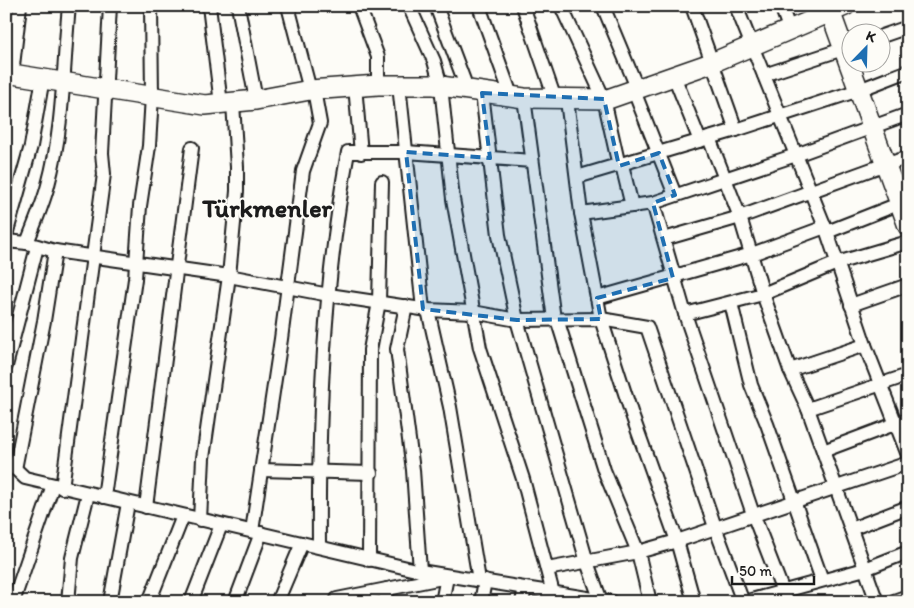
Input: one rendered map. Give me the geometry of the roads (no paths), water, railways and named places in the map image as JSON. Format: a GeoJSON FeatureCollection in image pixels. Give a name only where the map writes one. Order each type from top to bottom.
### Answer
{"type":"FeatureCollection","features":[{"type":"Feature","properties":{"kind":"street"},"geometry":{"type":"LineString","coordinates":[[20,6],[9,73],[206,105],[256,100],[312,90],[378,84],[441,86],[475,92],[561,99],[604,99],[636,91],[714,62],[834,8],[842,30]]}},
{"type":"Feature","properties":{"kind":"street"},"geometry":{"type":"LineString","coordinates":[[6,366],[32,245],[48,186],[64,82],[64,57],[69,6]]}},
{"type":"Feature","properties":{"kind":"street"},"geometry":{"type":"LineString","coordinates":[[13,602],[58,487],[95,256],[104,174],[102,153],[104,89],[110,6]]}},
{"type":"Feature","properties":{"kind":"street"},"geometry":{"type":"LineString","coordinates":[[104,497],[137,263],[139,216],[149,146],[152,96],[152,6]]}},
{"type":"Feature","properties":{"kind":"street"},"geometry":{"type":"LineString","coordinates":[[200,520],[202,458],[229,276],[238,167],[209,6]]}},
{"type":"Feature","properties":{"kind":"street"},"geometry":{"type":"LineString","coordinates":[[238,6],[256,100]]}},
{"type":"Feature","properties":{"kind":"street"},"geometry":{"type":"LineString","coordinates":[[235,602],[256,532],[261,470],[303,170],[320,123],[288,6]]}},
{"type":"Feature","properties":{"kind":"street"},"geometry":{"type":"LineString","coordinates":[[360,6],[378,56],[378,84]]}},
{"type":"Feature","properties":{"kind":"street"},"geometry":{"type":"LineString","coordinates":[[409,6],[434,61],[441,86],[453,199],[480,348],[523,479],[553,593]]}},
{"type":"Feature","properties":{"kind":"street"},"geometry":{"type":"LineString","coordinates":[[55,250],[44,321],[11,464],[25,478],[446,577],[482,580],[580,600],[606,601],[587,562],[517,320],[499,235],[490,158],[475,92],[436,6]]}},
{"type":"Feature","properties":{"kind":"street"},"geometry":{"type":"LineString","coordinates":[[479,6],[517,96],[532,160],[555,319],[604,470],[638,552],[650,602]]}},
{"type":"Feature","properties":{"kind":"street"},"geometry":{"type":"LineString","coordinates":[[523,6],[561,99],[577,177],[581,213],[601,319],[632,416],[677,541],[694,602]]}},
{"type":"Feature","properties":{"kind":"street"},"geometry":{"type":"LineString","coordinates":[[561,6],[604,99],[632,206]]}},
{"type":"Feature","properties":{"kind":"street"},"geometry":{"type":"LineString","coordinates":[[603,6],[675,195]]}},
{"type":"Feature","properties":{"kind":"street"},"geometry":{"type":"LineString","coordinates":[[692,6],[714,62],[736,130]]}},
{"type":"Feature","properties":{"kind":"street"},"geometry":{"type":"LineString","coordinates":[[736,6],[826,229],[851,305],[881,384],[902,421],[908,455]]}},
{"type":"Feature","properties":{"kind":"street"},"geometry":{"type":"LineString","coordinates":[[781,6],[790,28]]}},
{"type":"Feature","properties":{"kind":"street"},"geometry":{"type":"LineString","coordinates":[[892,33],[908,27]]}},
{"type":"Feature","properties":{"kind":"street"},"geometry":{"type":"LineString","coordinates":[[764,75],[842,49]]}},
{"type":"Feature","properties":{"kind":"street"},"geometry":{"type":"LineString","coordinates":[[577,177],[620,166],[736,130],[859,90],[908,71]]}},
{"type":"Feature","properties":{"kind":"street"},"geometry":{"type":"LineString","coordinates":[[854,72],[886,164],[904,202],[908,226]]}},
{"type":"Feature","properties":{"kind":"street"},"geometry":{"type":"LineString","coordinates":[[674,76],[724,179],[740,217],[763,294],[790,370],[808,409],[877,602]]}},
{"type":"Feature","properties":{"kind":"street"},"geometry":{"type":"LineString","coordinates":[[6,235],[31,146],[43,78]]}},
{"type":"Feature","properties":{"kind":"street"},"geometry":{"type":"LineString","coordinates":[[398,85],[426,309],[450,407],[482,580],[481,602]]}},
{"type":"Feature","properties":{"kind":"street"},"geometry":{"type":"LineString","coordinates":[[355,86],[361,153]]}},
{"type":"Feature","properties":{"kind":"street"},"geometry":{"type":"LineString","coordinates":[[581,213],[653,203],[874,128],[908,114]]}},
{"type":"Feature","properties":{"kind":"street"},"geometry":{"type":"LineString","coordinates":[[146,507],[192,148]]}},
{"type":"Feature","properties":{"kind":"street"},"geometry":{"type":"LineString","coordinates":[[319,546],[322,359],[341,190],[348,152],[406,152],[532,160]]}},
{"type":"Feature","properties":{"kind":"street"},"geometry":{"type":"LineString","coordinates":[[664,239],[740,217],[908,156]]}},
{"type":"Feature","properties":{"kind":"street"},"geometry":{"type":"LineString","coordinates":[[369,560],[370,350],[379,302],[382,182]]}},
{"type":"Feature","properties":{"kind":"street"},"geometry":{"type":"LineString","coordinates":[[597,298],[673,278],[752,254],[904,202]]}},
{"type":"Feature","properties":{"kind":"street"},"geometry":{"type":"LineString","coordinates":[[653,203],[673,278],[685,314],[754,514],[785,597]]}},
{"type":"Feature","properties":{"kind":"street"},"geometry":{"type":"LineString","coordinates":[[6,241],[229,276],[329,296],[426,309],[473,312],[517,320],[601,319],[647,327],[715,527],[744,602],[785,597],[822,580],[865,569],[908,552]]}},
{"type":"Feature","properties":{"kind":"street"},"geometry":{"type":"LineString","coordinates":[[685,314],[763,294],[837,263],[908,242]]}},
{"type":"Feature","properties":{"kind":"street"},"geometry":{"type":"LineString","coordinates":[[851,305],[908,285]]}},
{"type":"Feature","properties":{"kind":"street"},"geometry":{"type":"LineString","coordinates":[[731,303],[750,385],[822,580]]}},
{"type":"Feature","properties":{"kind":"street"},"geometry":{"type":"LineString","coordinates":[[406,306],[397,349],[413,470],[420,571]]}},
{"type":"Feature","properties":{"kind":"street"},"geometry":{"type":"LineString","coordinates":[[790,370],[866,345]]}},
{"type":"Feature","properties":{"kind":"street"},"geometry":{"type":"LineString","coordinates":[[808,409],[908,375]]}},
{"type":"Feature","properties":{"kind":"street"},"geometry":{"type":"LineString","coordinates":[[823,451],[902,421]]}},
{"type":"Feature","properties":{"kind":"street"},"geometry":{"type":"LineString","coordinates":[[547,569],[638,552],[677,541],[908,463]]}},
{"type":"Feature","properties":{"kind":"street"},"geometry":{"type":"LineString","coordinates":[[261,470],[319,470],[370,473]]}},
{"type":"Feature","properties":{"kind":"street"},"geometry":{"type":"LineString","coordinates":[[68,602],[72,558],[88,494]]}},
{"type":"Feature","properties":{"kind":"street"},"geometry":{"type":"LineString","coordinates":[[110,602],[128,503]]}},
{"type":"Feature","properties":{"kind":"street"},"geometry":{"type":"LineString","coordinates":[[851,529],[908,508]]}},
{"type":"Feature","properties":{"kind":"street"},"geometry":{"type":"LineString","coordinates":[[147,602],[183,516]]}},
{"type":"Feature","properties":{"kind":"street"},"geometry":{"type":"LineString","coordinates":[[191,602],[221,524]]}},
{"type":"Feature","properties":{"kind":"street"},"geometry":{"type":"LineString","coordinates":[[277,602],[302,543]]}},
{"type":"Feature","properties":{"kind":"street"},"geometry":{"type":"LineString","coordinates":[[337,601],[386,596],[446,577]]}},
{"type":"Feature","properties":{"kind":"street"},"geometry":{"type":"LineString","coordinates":[[442,602],[446,577]]}},
{"type":"Feature","properties":{"kind":"street"},"geometry":{"type":"LineString","coordinates":[[522,602],[525,588]]}},
{"type":"Feature","properties":{"kind":"street"},"geometry":{"type":"LineString","coordinates":[[891,602],[908,596]]}},
{"type":"Feature","properties":{"kind":"district","name":"Türkmenler"},"geometry":{"type":"Point","coordinates":[267,208]}}]}
